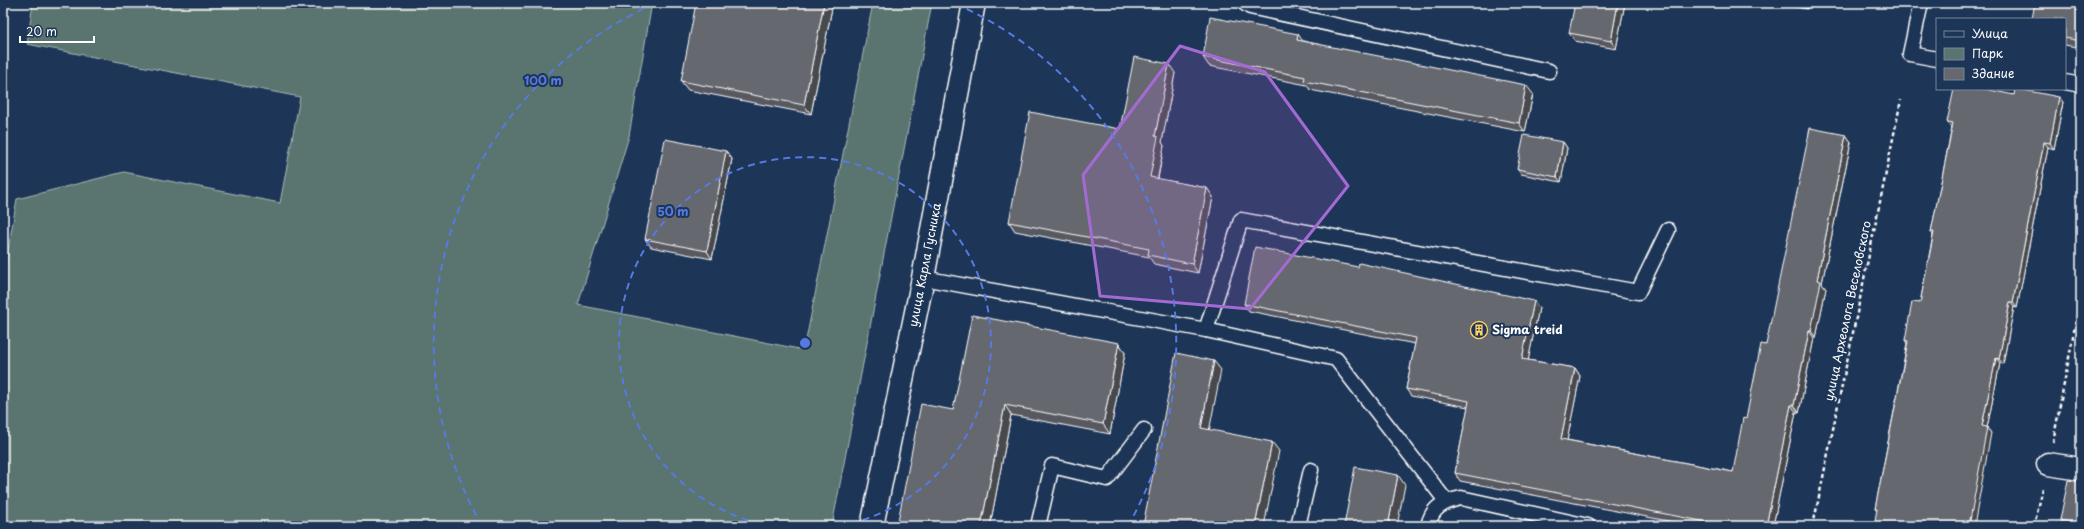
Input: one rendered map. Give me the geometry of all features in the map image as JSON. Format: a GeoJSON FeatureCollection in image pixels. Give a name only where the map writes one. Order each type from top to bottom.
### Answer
{"type":"FeatureCollection","features":[{"type":"Feature","properties":{"kind":"street","name":"улица Карла Гусника"},"geometry":{"type":"LineString","coordinates":[[872,526],[923,278],[974,3]]}},
{"type":"Feature","properties":{"kind":"street"},"geometry":{"type":"LineString","coordinates":[[2048,464],[2081,469]]}},
{"type":"Feature","properties":{"kind":"lane"},"geometry":{"type":"LineString","coordinates":[[1244,3],[1250,7],[1549,71]]}},
{"type":"Feature","properties":{"kind":"lane"},"geometry":{"type":"LineString","coordinates":[[1921,3],[1910,54],[1936,59]]}},
{"type":"Feature","properties":{"kind":"lane"},"geometry":{"type":"LineString","coordinates":[[2066,82],[2081,85]]}},
{"type":"Feature","properties":{"kind":"lane"},"geometry":{"type":"LineString","coordinates":[[1206,330],[1241,220],[1638,292],[1668,230]]}},
{"type":"Feature","properties":{"kind":"lane"},"geometry":{"type":"LineString","coordinates":[[923,278],[1206,330],[1336,359],[1446,502]]}},
{"type":"Feature","properties":{"kind":"lane"},"geometry":{"type":"LineString","coordinates":[[1038,526],[1052,466],[1107,479],[1144,430]]}},
{"type":"Feature","properties":{"kind":"lane"},"geometry":{"type":"LineString","coordinates":[[1298,526],[1312,470]]}},
{"type":"Feature","properties":{"kind":"lane"},"geometry":{"type":"LineString","coordinates":[[1428,526],[1431,514],[1446,502],[1461,498],[1588,526]]}},
{"type":"Feature","properties":{"kind":"path","name":"улица Археолога Веселовского"},"geometry":{"type":"LineString","coordinates":[[1813,526],[1901,100]]}},
{"type":"Feature","properties":{"kind":"path"},"geometry":{"type":"LineString","coordinates":[[2034,526],[2048,464],[2081,294]]}},
{"type":"Feature","properties":{"kind":"highlighted area"},"geometry":{"type":"Polygon","coordinates":[[[1180,46],[1265,72],[1348,186],[1250,309],[1100,296],[1083,175],[1180,46]]]}},
{"type":"Feature","properties":{"kind":"green space"},"geometry":{"type":"Polygon","coordinates":[[[33,3],[652,3],[629,136],[578,305],[804,350],[873,3],[932,3],[832,526],[3,526],[3,278],[17,199],[124,172],[280,203],[300,97],[27,44],[33,3]]]}},
{"type":"Feature","properties":{"kind":"building"},"geometry":{"type":"Polygon","coordinates":[[[696,3],[824,3],[804,105],[681,81],[696,3]]]}},
{"type":"Feature","properties":{"kind":"building"},"geometry":{"type":"Polygon","coordinates":[[[1575,3],[1618,3],[1611,41],[1569,33],[1575,3]]]}},
{"type":"Feature","properties":{"kind":"building"},"geometry":{"type":"Polygon","coordinates":[[[2035,3],[2081,3],[2081,41],[2066,38],[2066,18],[2032,18],[2035,3]]]}},
{"type":"Feature","properties":{"kind":"building"},"geometry":{"type":"Polygon","coordinates":[[[1210,17],[1298,34],[1297,40],[1526,85],[1519,123],[1304,81],[1305,77],[1203,57],[1210,17]]]}},
{"type":"Feature","properties":{"kind":"building"},"geometry":{"type":"Polygon","coordinates":[[[1134,57],[1169,64],[1155,136],[1158,137],[1150,177],[1207,188],[1192,264],[1148,255],[1149,249],[1009,222],[1030,112],[1120,129],[1134,57]]]}},
{"type":"Feature","properties":{"kind":"building"},"geometry":{"type":"Polygon","coordinates":[[[1954,90],[1990,90],[2014,95],[2015,90],[2023,90],[2059,97],[2050,143],[2044,142],[2013,302],[2010,302],[1999,359],[1996,358],[1982,426],[1987,427],[1969,526],[1874,526],[1877,509],[1875,509],[1908,341],[1905,340],[1912,302],[1920,303],[1934,232],[1931,232],[1953,123],[1947,122],[1954,90]]]}},
{"type":"Feature","properties":{"kind":"building"},"geometry":{"type":"Polygon","coordinates":[[[1810,128],[1846,135],[1817,280],[1821,281],[1811,331],[1809,331],[1794,405],[1791,405],[1766,526],[1722,526],[1455,473],[1469,401],[1406,389],[1416,338],[1244,304],[1255,247],[1358,267],[1359,263],[1534,301],[1522,359],[1575,368],[1561,439],[1733,472],[1743,418],[1746,419],[1761,344],[1766,345],[1810,128]]]}},
{"type":"Feature","properties":{"kind":"building"},"geometry":{"type":"Polygon","coordinates":[[[1524,135],[1563,142],[1557,177],[1517,169],[1524,135]]]}},
{"type":"Feature","properties":{"kind":"building"},"geometry":{"type":"Polygon","coordinates":[[[665,139],[726,151],[707,251],[645,239],[665,139]]]}},
{"type":"Feature","properties":{"kind":"building"},"geometry":{"type":"Polygon","coordinates":[[[972,315],[1119,343],[1103,424],[1005,405],[981,526],[897,526],[921,404],[953,410],[972,315]]]}},
{"type":"Feature","properties":{"kind":"building"},"geometry":{"type":"Polygon","coordinates":[[[1176,353],[1214,361],[1201,428],[1272,442],[1255,526],[1143,526],[1176,353]]]}},
{"type":"Feature","properties":{"kind":"building"},"geometry":{"type":"Polygon","coordinates":[[[1355,467],[1398,475],[1388,526],[1344,526],[1355,467]]]}},
{"type":"Feature","properties":{"kind":"building"},"geometry":{"type":"Polygon","coordinates":[[[2068,480],[2081,482],[2081,524],[2060,520],[2068,480]]]}},
{"type":"Feature","properties":{"kind":"building"},"geometry":{"type":"Polygon","coordinates":[[[1443,521],[1470,526],[1442,526],[1443,521]]]}},
{"type":"Feature","properties":{"kind":"place","name":"Sigma treid"},"geometry":{"type":"Point","coordinates":[1479,330]}}]}
